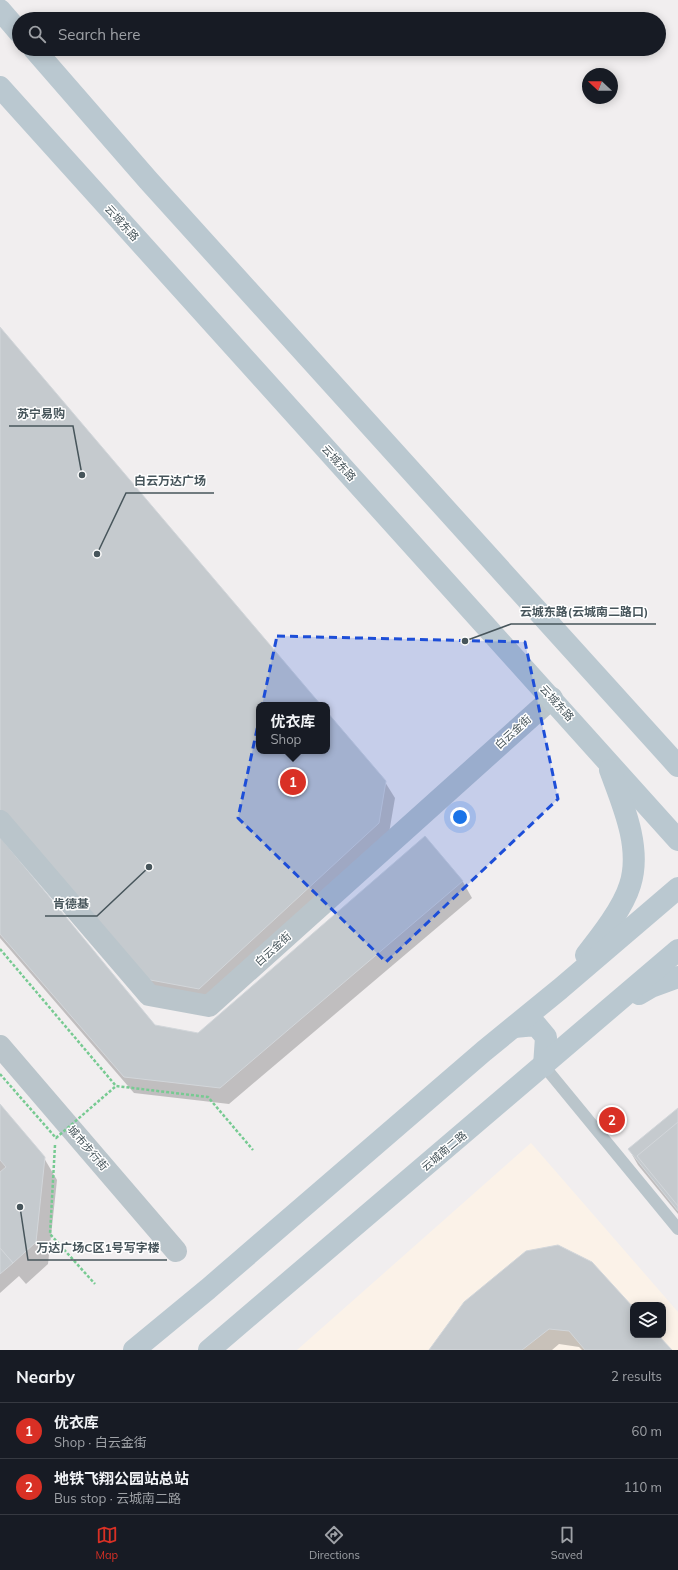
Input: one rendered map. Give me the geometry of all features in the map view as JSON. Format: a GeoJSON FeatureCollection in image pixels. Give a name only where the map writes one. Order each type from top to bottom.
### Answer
{"type":"FeatureCollection","features":[{"type":"Feature","properties":{"kind":"main road"},"geometry":{"type":"LineString","coordinates":[[0,10],[12,24]]}},
{"type":"Feature","properties":{"kind":"main road"},"geometry":{"type":"LineString","coordinates":[[40,56],[148,180],[678,766]]}},
{"type":"Feature","properties":{"kind":"main road","name":"云城东路"},"geometry":{"type":"LineString","coordinates":[[0,86],[178,287],[552,698],[678,840]]}},
{"type":"Feature","properties":{"kind":"main road"},"geometry":{"type":"LineString","coordinates":[[560,989],[601,935],[619,908],[630,886],[633,867],[633,854],[629,820],[606,759]]}},
{"type":"Feature","properties":{"kind":"main road"},"geometry":{"type":"LineString","coordinates":[[134,1350],[208,1289],[678,888]]}},
{"type":"Feature","properties":{"kind":"main road","name":"云城南二路"},"geometry":{"type":"LineString","coordinates":[[209,1350],[544,1066],[678,950]]}},
{"type":"Feature","properties":{"kind":"main road"},"geometry":{"type":"LineString","coordinates":[[591,1025],[651,986],[678,977]]}},
{"type":"Feature","properties":{"kind":"main road"},"geometry":{"type":"LineString","coordinates":[[514,1027],[536,1025],[546,1037],[544,1066]]}},
{"type":"Feature","properties":{"kind":"street","name":"白云金街"},"geometry":{"type":"LineString","coordinates":[[0,821],[148,995],[209,1006],[552,698]]}},
{"type":"Feature","properties":{"kind":"street","name":"城市步行街"},"geometry":{"type":"LineString","coordinates":[[0,1046],[176,1251]]}},
{"type":"Feature","properties":{"kind":"lane"},"geometry":{"type":"LineString","coordinates":[[544,1066],[678,1229]]}},
{"type":"Feature","properties":{"kind":"path"},"geometry":{"type":"LineString","coordinates":[[0,949],[116,1086],[208,1097],[253,1150]]}},
{"type":"Feature","properties":{"kind":"path"},"geometry":{"type":"LineString","coordinates":[[0,1074],[56,1138],[50,1234],[95,1284]]}},
{"type":"Feature","properties":{"kind":"path"},"geometry":{"type":"LineString","coordinates":[[56,1138],[116,1086]]}},
{"type":"Feature","properties":{"kind":"highlighted area"},"geometry":{"type":"Polygon","coordinates":[[[277,636],[525,642],[558,799],[386,962],[238,818],[277,636]]]}},
{"type":"Feature","properties":{"kind":"shaded area"},"geometry":{"type":"Polygon","coordinates":[[[531,1143],[678,1312],[678,1350],[297,1350],[531,1143]]]}},
{"type":"Feature","properties":{"kind":"building"},"geometry":{"type":"Polygon","coordinates":[[[0,327],[318,702],[256,702],[256,754],[330,754],[330,716],[386,781],[379,823],[199,989],[134,977],[0,821],[0,327]]]}},
{"type":"Feature","properties":{"kind":"building"},"geometry":{"type":"Polygon","coordinates":[[[425,836],[463,881],[220,1088],[124,1077],[0,934],[0,837],[155,1025],[198,1033],[425,836]]]}},
{"type":"Feature","properties":{"kind":"building"},"geometry":{"type":"Polygon","coordinates":[[[0,1104],[45,1157],[36,1242],[13,1263],[0,1248],[0,1172],[6,1167],[0,1160],[0,1104]]]}},
{"type":"Feature","properties":{"kind":"building"},"geometry":{"type":"Polygon","coordinates":[[[678,1108],[678,1211],[628,1149],[678,1108]]]}},
{"type":"Feature","properties":{"kind":"building"},"geometry":{"type":"Polygon","coordinates":[[[678,1122],[678,1206],[637,1156],[678,1122]]]}},
{"type":"Feature","properties":{"kind":"building"},"geometry":{"type":"Polygon","coordinates":[[[558,1245],[592,1262],[630,1304],[630,1338],[661,1338],[672,1350],[585,1350],[569,1331],[549,1329],[522,1350],[429,1350],[464,1302],[526,1251],[558,1245]]]}},
{"type":"Feature","properties":{"kind":"building"},"geometry":{"type":"Polygon","coordinates":[[[0,1248],[13,1263],[0,1274],[0,1248]]]}},
{"type":"Feature","properties":{"kind":"place","name":"苏宁易购"},"geometry":{"type":"Point","coordinates":[82,475]}},
{"type":"Feature","properties":{"kind":"place","name":"白云万达广场"},"geometry":{"type":"Point","coordinates":[97,554]}},
{"type":"Feature","properties":{"kind":"place","name":"云城东路(云城南二路口)"},"geometry":{"type":"Point","coordinates":[465,641]}},
{"type":"Feature","properties":{"kind":"place","name":"优衣库"},"geometry":{"type":"Point","coordinates":[293,782]}},
{"type":"Feature","properties":{"kind":"place","name":"肯德基"},"geometry":{"type":"Point","coordinates":[149,867]}},
{"type":"Feature","properties":{"kind":"place","name":"地铁飞翔公园站总站"},"geometry":{"type":"Point","coordinates":[612,1120]}},
{"type":"Feature","properties":{"kind":"place","name":"万达广场C区1号写字楼"},"geometry":{"type":"Point","coordinates":[20,1207]}}]}
